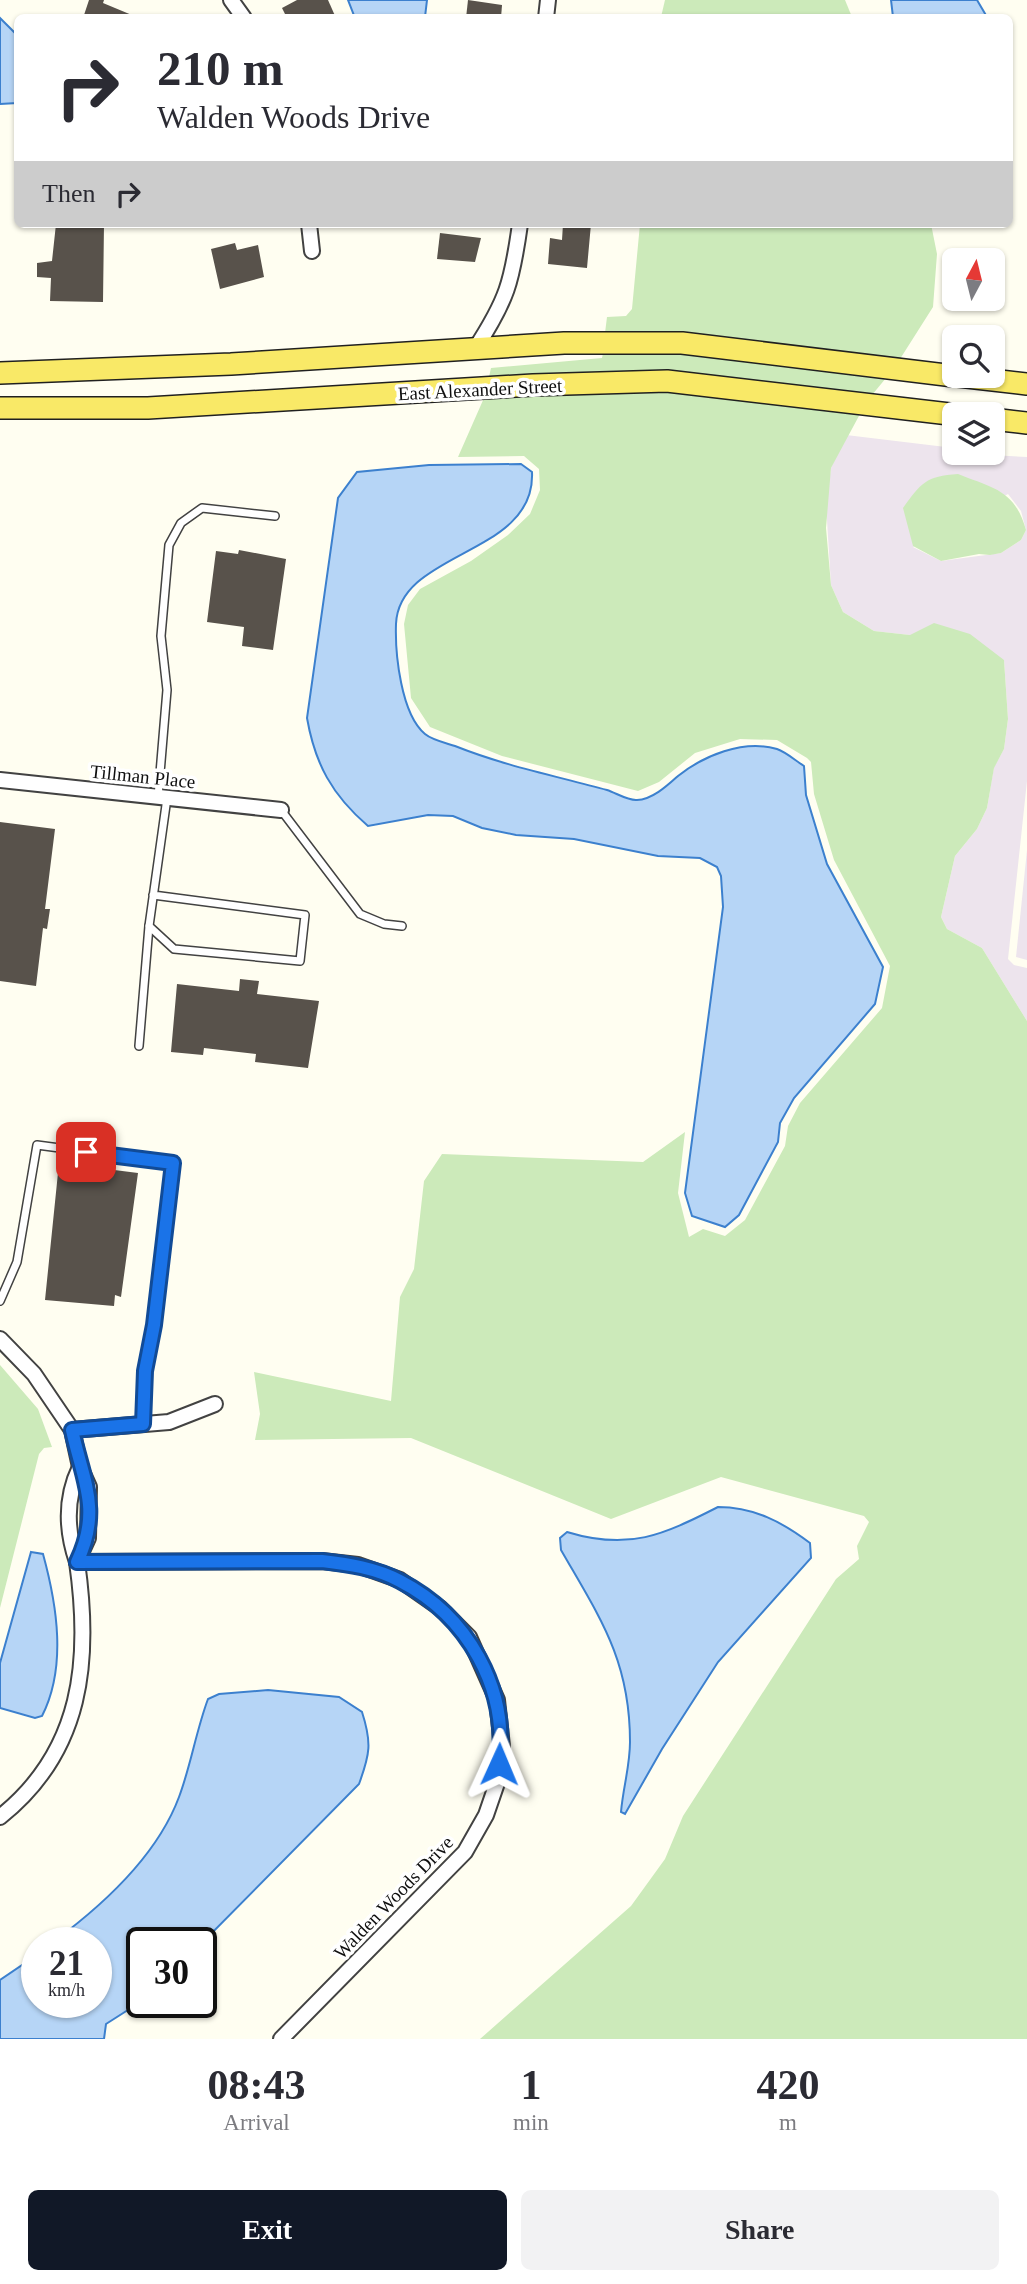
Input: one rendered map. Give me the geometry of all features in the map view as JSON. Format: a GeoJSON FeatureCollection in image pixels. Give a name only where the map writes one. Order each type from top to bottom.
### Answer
{"type":"FeatureCollection","features":[{"type":"Feature","properties":{"kind":"main road","name":"East Alexander Street"},"geometry":{"type":"LineString","coordinates":[[0,373],[564,343],[681,343],[942,374]]}},
{"type":"Feature","properties":{"kind":"main road","name":"East Alexander Street"},"geometry":{"type":"LineString","coordinates":[[0,408],[148,408],[533,385],[667,381],[942,413]]}},
{"type":"Feature","properties":{"kind":"main road","name":"East Alexander Street"},"geometry":{"type":"LineString","coordinates":[[1005,382],[1027,384]]}},
{"type":"Feature","properties":{"kind":"main road"},"geometry":{"type":"LineString","coordinates":[[1005,420],[1027,423]]}},
{"type":"Feature","properties":{"kind":"street"},"geometry":{"type":"LineString","coordinates":[[230,0],[241,14]]}},
{"type":"Feature","properties":{"kind":"street"},"geometry":{"type":"LineString","coordinates":[[309,228],[312,251]]}},
{"type":"Feature","properties":{"kind":"street"},"geometry":{"type":"LineString","coordinates":[[475,349],[502,307],[514,274],[520,228]]}},
{"type":"Feature","properties":{"kind":"street","name":"Tillman Place"},"geometry":{"type":"LineString","coordinates":[[0,779],[281,810]]}},
{"type":"Feature","properties":{"kind":"street"},"geometry":{"type":"LineString","coordinates":[[0,1339],[34,1374],[72,1430],[80,1467],[70,1487],[69,1538],[77,1562],[85,1635],[82,1673],[71,1717],[44,1772],[0,1817]]}},
{"type":"Feature","properties":{"kind":"street"},"geometry":{"type":"LineString","coordinates":[[72,1430],[169,1422],[215,1404]]}},
{"type":"Feature","properties":{"kind":"street","name":"Walden Woods Drive"},"geometry":{"type":"LineString","coordinates":[[77,1562],[322,1561],[358,1565],[400,1580],[450,1618],[469,1637],[497,1700],[502,1746],[497,1783],[486,1815],[465,1852],[281,2039]]}},
{"type":"Feature","properties":{"kind":"lane"},"geometry":{"type":"LineString","coordinates":[[139,1045],[163,798],[167,690],[161,636],[169,545],[181,523],[202,508],[275,516]]}},
{"type":"Feature","properties":{"kind":"lane"},"geometry":{"type":"LineString","coordinates":[[281,810],[360,914],[384,924],[402,926]]}},
{"type":"Feature","properties":{"kind":"lane"},"geometry":{"type":"LineString","coordinates":[[149,926],[174,949],[300,961],[305,915],[153,895]]}},
{"type":"Feature","properties":{"kind":"lane"},"geometry":{"type":"LineString","coordinates":[[0,1301],[17,1262],[37,1145],[173,1163],[154,1325],[145,1371],[143,1424]]}},
{"type":"Feature","properties":{"kind":"shaded area"},"geometry":{"type":"Polygon","coordinates":[[[846,435],[942,447],[942,465],[1005,465],[1005,456],[1027,457],[1027,781],[1008,959],[1014,965],[1027,968],[1027,1021],[982,948],[947,929],[941,917],[955,856],[977,829],[987,808],[994,767],[1004,749],[1008,719],[1004,660],[910,635],[874,631],[843,612],[831,585],[826,504],[831,468],[846,435]],[[1008,494],[913,547],[941,561],[1001,553],[1021,540],[1026,530],[1021,511],[1008,494]]]}},
{"type":"Feature","properties":{"kind":"shaded area"},"geometry":{"type":"Polygon","coordinates":[[[1027,850],[1027,960],[1016,957],[1027,850]]]}},
{"type":"Feature","properties":{"kind":"green space"},"geometry":{"type":"Polygon","coordinates":[[[665,0],[845,0],[851,14],[662,14],[665,0]]]}},
{"type":"Feature","properties":{"kind":"green space"},"geometry":{"type":"Polygon","coordinates":[[[640,228],[932,228],[937,254],[933,307],[900,359],[605,333],[607,317],[626,316],[632,309],[640,228]]]}},
{"type":"Feature","properties":{"kind":"green space"},"geometry":{"type":"Polygon","coordinates":[[[603,353],[681,353],[886,378],[872,395],[489,377],[491,368],[602,358],[603,353]]]}},
{"type":"Feature","properties":{"kind":"green space"},"geometry":{"type":"Polygon","coordinates":[[[667,391],[860,414],[831,468],[826,528],[831,585],[843,612],[874,631],[910,635],[934,623],[970,634],[1004,660],[1008,719],[1004,749],[994,768],[987,808],[977,829],[955,856],[941,917],[947,929],[982,948],[1027,1021],[1027,2039],[480,2039],[631,1906],[665,1859],[683,1816],[836,1579],[859,1559],[857,1546],[869,1522],[864,1516],[721,1477],[611,1519],[411,1438],[255,1440],[260,1414],[254,1372],[391,1401],[400,1297],[414,1269],[424,1181],[442,1154],[643,1162],[685,1132],[678,1193],[689,1237],[703,1229],[725,1236],[745,1220],[785,1146],[788,1126],[800,1103],[882,1008],[890,966],[834,860],[814,794],[811,762],[807,758],[777,740],[740,739],[695,753],[659,782],[638,791],[502,756],[430,727],[411,698],[404,624],[408,605],[420,589],[471,561],[508,535],[530,514],[540,490],[539,469],[524,456],[458,457],[484,398],[667,391]]]}},
{"type":"Feature","properties":{"kind":"green space"},"geometry":{"type":"Polygon","coordinates":[[[958,474],[992,487],[1009,498],[1016,506],[1026,530],[1021,540],[1001,553],[941,561],[913,546],[903,508],[925,482],[958,474]]]}},
{"type":"Feature","properties":{"kind":"green space"},"geometry":{"type":"Polygon","coordinates":[[[0,1365],[38,1409],[52,1447],[44,1448],[39,1454],[0,1608],[0,1365]]]}},
{"type":"Feature","properties":{"kind":"water"},"geometry":{"type":"Polygon","coordinates":[[[348,0],[427,0],[425,14],[353,14],[348,0]]]}},
{"type":"Feature","properties":{"kind":"water"},"geometry":{"type":"Polygon","coordinates":[[[891,0],[977,0],[985,14],[893,14],[891,0]]]}},
{"type":"Feature","properties":{"kind":"water"},"geometry":{"type":"Polygon","coordinates":[[[0,18],[14,32],[14,103],[0,104],[0,18]]]}},
{"type":"Feature","properties":{"kind":"water"},"geometry":{"type":"Polygon","coordinates":[[[521,464],[532,472],[527,500],[513,521],[492,537],[419,581],[403,600],[396,624],[398,667],[405,698],[417,725],[425,734],[439,741],[634,800],[654,795],[699,762],[724,751],[751,746],[780,750],[804,766],[806,795],[827,864],[883,967],[875,1004],[794,1098],[780,1123],[778,1142],[739,1215],[725,1227],[692,1216],[685,1193],[723,907],[721,876],[717,867],[700,858],[658,856],[574,839],[516,835],[482,828],[453,816],[428,815],[368,826],[344,803],[327,778],[310,735],[307,718],[338,498],[357,472],[429,465],[521,464]]]}},
{"type":"Feature","properties":{"kind":"water"},"geometry":{"type":"Polygon","coordinates":[[[718,1507],[756,1513],[778,1522],[810,1543],[811,1558],[718,1662],[662,1749],[625,1814],[621,1812],[630,1742],[625,1687],[610,1641],[561,1550],[560,1538],[567,1532],[609,1540],[645,1537],[680,1525],[718,1507]]]}},
{"type":"Feature","properties":{"kind":"water"},"geometry":{"type":"Polygon","coordinates":[[[31,1552],[43,1554],[52,1594],[57,1636],[55,1677],[50,1697],[42,1716],[35,1718],[0,1708],[0,1663],[31,1552]]]}},
{"type":"Feature","properties":{"kind":"water"},"geometry":{"type":"Polygon","coordinates":[[[268,1690],[339,1697],[362,1712],[367,1732],[366,1764],[359,1784],[217,1928],[126,1927],[126,2011],[106,2024],[104,2039],[0,2039],[0,1980],[21,1966],[21,2018],[112,2018],[112,1927],[72,1927],[109,1896],[157,1839],[179,1797],[208,1699],[219,1694],[268,1690]]]}},
{"type":"Feature","properties":{"kind":"building"},"geometry":{"type":"Polygon","coordinates":[[[89,0],[104,0],[103,3],[129,14],[84,14],[89,0]]]}},
{"type":"Feature","properties":{"kind":"building"},"geometry":{"type":"Polygon","coordinates":[[[297,0],[328,0],[334,14],[285,14],[282,8],[297,0]]]}},
{"type":"Feature","properties":{"kind":"building"},"geometry":{"type":"Polygon","coordinates":[[[468,0],[502,5],[501,14],[466,14],[468,0]]]}},
{"type":"Feature","properties":{"kind":"building"},"geometry":{"type":"Polygon","coordinates":[[[56,228],[104,228],[103,302],[50,301],[51,278],[37,277],[37,263],[52,261],[56,228]]]}},
{"type":"Feature","properties":{"kind":"building"},"geometry":{"type":"Polygon","coordinates":[[[563,228],[591,228],[587,268],[548,264],[550,238],[562,240],[563,228]]]}},
{"type":"Feature","properties":{"kind":"building"},"geometry":{"type":"Polygon","coordinates":[[[440,233],[481,238],[475,262],[437,259],[440,233]]]}},
{"type":"Feature","properties":{"kind":"building"},"geometry":{"type":"Polygon","coordinates":[[[235,243],[237,250],[258,245],[264,277],[220,289],[211,249],[235,243]]]}},
{"type":"Feature","properties":{"kind":"building"},"geometry":{"type":"Polygon","coordinates":[[[239,550],[286,559],[273,650],[242,646],[244,627],[207,622],[216,551],[238,554],[239,550]]]}},
{"type":"Feature","properties":{"kind":"building"},"geometry":{"type":"Polygon","coordinates":[[[0,822],[55,829],[45,909],[50,909],[47,929],[43,928],[36,986],[0,981],[0,822]]]}},
{"type":"Feature","properties":{"kind":"building"},"geometry":{"type":"Polygon","coordinates":[[[240,979],[259,981],[257,994],[319,1001],[308,1068],[255,1062],[256,1054],[204,1048],[203,1055],[171,1052],[177,984],[239,991],[240,979]]]}},
{"type":"Feature","properties":{"kind":"building"},"geometry":{"type":"Polygon","coordinates":[[[59,1163],[138,1173],[121,1297],[115,1295],[114,1306],[45,1300],[59,1163]]]}},
{"type":"Feature","properties":{"kind":"route"},"geometry":{"type":"LineString","coordinates":[[86,1152],[173,1163],[154,1325],[145,1371],[143,1424],[72,1430],[80,1467],[89,1488],[89,1538],[77,1562],[322,1561],[358,1565],[400,1580],[440,1608],[469,1637],[497,1700],[502,1746],[499,1764]]}}]}
